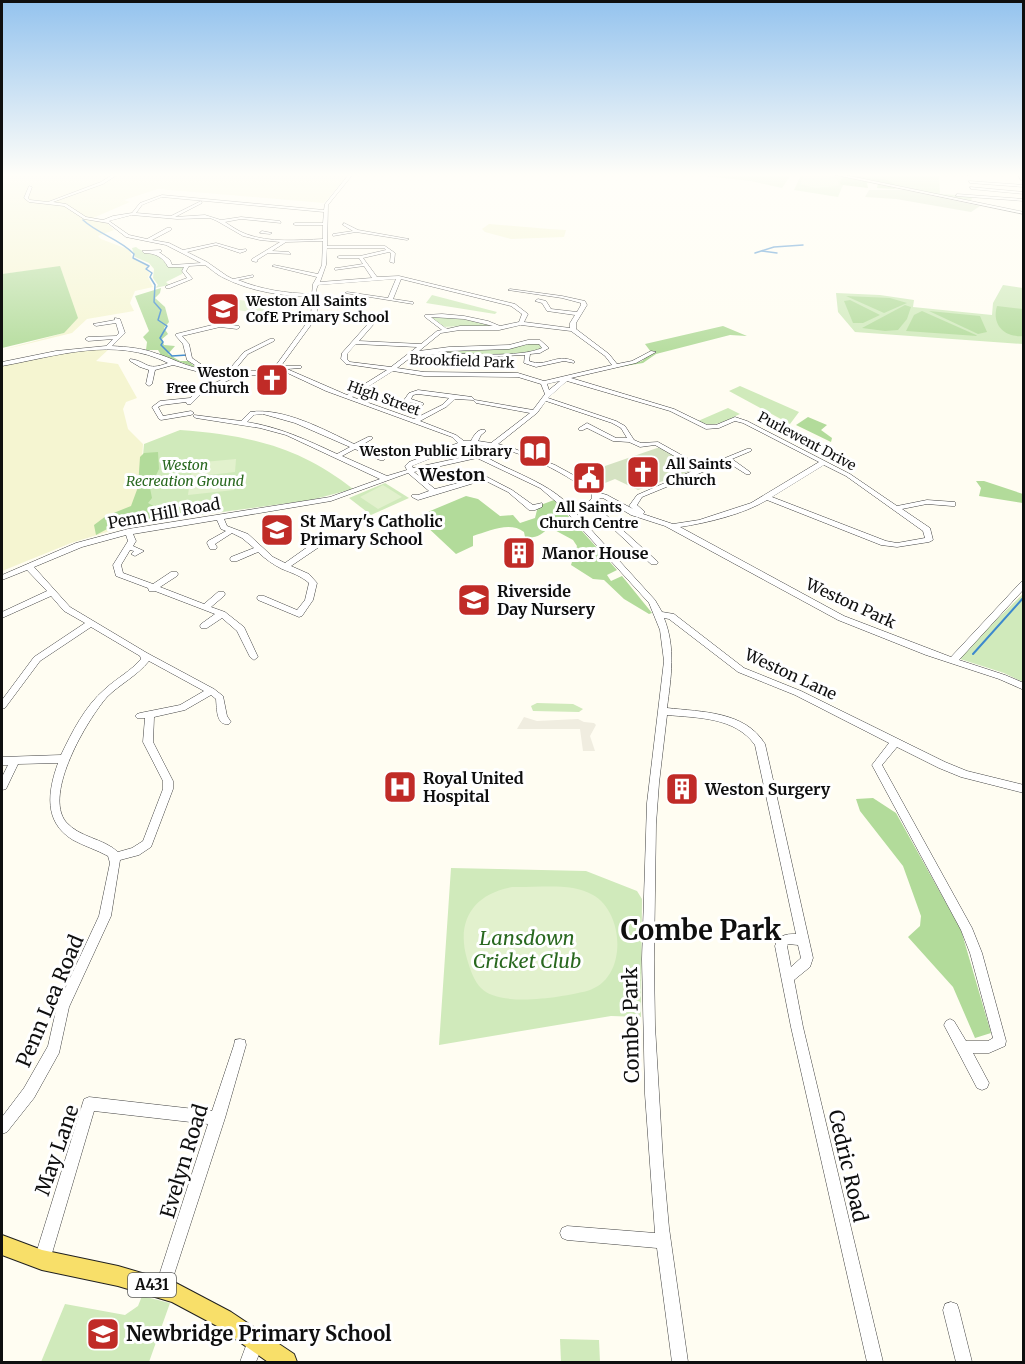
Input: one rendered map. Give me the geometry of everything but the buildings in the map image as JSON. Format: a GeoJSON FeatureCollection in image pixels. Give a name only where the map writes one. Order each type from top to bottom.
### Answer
{"type":"FeatureCollection","features":[{"type":"Feature","properties":{"kind":"main road","name":"A431"},"geometry":{"type":"LineString","coordinates":[[2,1245],[42,1260],[164,1288],[224,1320],[286,1362]]}},
{"type":"Feature","properties":{"kind":"street"},"geometry":{"type":"LineString","coordinates":[[135,237],[167,244],[233,280],[273,293],[364,302]]}},
{"type":"Feature","properties":{"kind":"street"},"geometry":{"type":"LineString","coordinates":[[148,240],[154,237]]}},
{"type":"Feature","properties":{"kind":"street"},"geometry":{"type":"LineString","coordinates":[[251,237],[285,241],[325,240]]}},
{"type":"Feature","properties":{"kind":"street"},"geometry":{"type":"LineString","coordinates":[[279,370],[314,317],[313,298],[315,284],[324,265],[325,237]]}},
{"type":"Feature","properties":{"kind":"street"},"geometry":{"type":"LineString","coordinates":[[377,246],[384,237]]}},
{"type":"Feature","properties":{"kind":"street"},"geometry":{"type":"LineString","coordinates":[[390,237],[407,239]]}},
{"type":"Feature","properties":{"kind":"street"},"geometry":{"type":"LineString","coordinates":[[256,261],[254,260],[285,241]]}},
{"type":"Feature","properties":{"kind":"street"},"geometry":{"type":"LineString","coordinates":[[182,252],[212,244],[240,252],[244,250]]}},
{"type":"Feature","properties":{"kind":"street"},"geometry":{"type":"LineString","coordinates":[[325,247],[377,246],[390,251]]}},
{"type":"Feature","properties":{"kind":"street"},"geometry":{"type":"LineString","coordinates":[[339,257],[360,257],[390,251]]}},
{"type":"Feature","properties":{"kind":"street"},"geometry":{"type":"LineString","coordinates":[[390,251],[393,262]]}},
{"type":"Feature","properties":{"kind":"street"},"geometry":{"type":"LineString","coordinates":[[144,252],[157,252],[168,261],[170,266],[205,263]]}},
{"type":"Feature","properties":{"kind":"street"},"geometry":{"type":"LineString","coordinates":[[269,252],[289,253]]}},
{"type":"Feature","properties":{"kind":"street"},"geometry":{"type":"LineString","coordinates":[[360,257],[375,278]]}},
{"type":"Feature","properties":{"kind":"street"},"geometry":{"type":"LineString","coordinates":[[168,287],[176,286],[190,278],[184,271],[187,265]]}},
{"type":"Feature","properties":{"kind":"street"},"geometry":{"type":"LineString","coordinates":[[274,266],[320,276]]}},
{"type":"Feature","properties":{"kind":"street"},"geometry":{"type":"LineString","coordinates":[[337,269],[365,266]]}},
{"type":"Feature","properties":{"kind":"street"},"geometry":{"type":"LineString","coordinates":[[233,280],[251,276]]}},
{"type":"Feature","properties":{"kind":"street"},"geometry":{"type":"LineString","coordinates":[[315,284],[341,284],[375,278],[399,277],[513,305],[525,314],[521,322]]}},
{"type":"Feature","properties":{"kind":"street"},"geometry":{"type":"LineString","coordinates":[[390,300],[399,277]]}},
{"type":"Feature","properties":{"kind":"street"},"geometry":{"type":"LineString","coordinates":[[510,290],[577,300],[584,304],[573,330]]}},
{"type":"Feature","properties":{"kind":"street"},"geometry":{"type":"LineString","coordinates":[[347,293],[411,303]]}},
{"type":"Feature","properties":{"kind":"street"},"geometry":{"type":"LineString","coordinates":[[538,301],[544,302],[549,310],[578,315]]}},
{"type":"Feature","properties":{"kind":"street"},"geometry":{"type":"LineString","coordinates":[[355,342],[383,308]]}},
{"type":"Feature","properties":{"kind":"street"},"geometry":{"type":"LineString","coordinates":[[314,317],[334,314],[378,316]]}},
{"type":"Feature","properties":{"kind":"street"},"geometry":{"type":"LineString","coordinates":[[445,330],[427,316],[437,314],[490,322],[500,328]]}},
{"type":"Feature","properties":{"kind":"street"},"geometry":{"type":"LineString","coordinates":[[97,325],[117,320],[122,333],[108,348]]}},
{"type":"Feature","properties":{"kind":"street"},"geometry":{"type":"LineString","coordinates":[[347,397],[391,370],[434,334],[445,330],[500,328],[521,322],[573,330],[607,355],[615,365]]}},
{"type":"Feature","properties":{"kind":"street"},"geometry":{"type":"LineString","coordinates":[[208,372],[209,370],[191,362],[186,344],[178,334],[213,323],[236,326]]}},
{"type":"Feature","properties":{"kind":"street"},"geometry":{"type":"LineString","coordinates":[[88,339],[119,337]]}},
{"type":"Feature","properties":{"kind":"street"},"geometry":{"type":"LineString","coordinates":[[229,373],[246,353],[272,340]]}},
{"type":"Feature","properties":{"kind":"street"},"geometry":{"type":"LineString","coordinates":[[355,342],[420,345]]}},
{"type":"Feature","properties":{"kind":"street","name":"Brookfield Park"},"geometry":{"type":"LineString","coordinates":[[355,342],[344,354],[345,360],[391,370],[438,375],[518,375],[544,383]]}},
{"type":"Feature","properties":{"kind":"street"},"geometry":{"type":"LineString","coordinates":[[412,352],[423,353],[461,356],[528,353],[543,351],[546,346],[528,342],[509,347],[449,349],[423,353]]}},
{"type":"Feature","properties":{"kind":"street"},"geometry":{"type":"LineString","coordinates":[[2,364],[70,350],[108,348],[149,352],[172,363],[208,372],[237,373],[299,367]]}},
{"type":"Feature","properties":{"kind":"street"},"geometry":{"type":"LineString","coordinates":[[547,396],[544,383],[610,369],[615,365],[638,361],[653,352]]}},
{"type":"Feature","properties":{"kind":"street"},"geometry":{"type":"LineString","coordinates":[[528,353],[526,362],[531,364],[551,364],[563,359],[572,362]]}},
{"type":"Feature","properties":{"kind":"street"},"geometry":{"type":"LineString","coordinates":[[132,362],[152,370],[172,363]]}},
{"type":"Feature","properties":{"kind":"street"},"geometry":{"type":"LineString","coordinates":[[151,383],[152,370]]}},
{"type":"Feature","properties":{"kind":"street","name":"High Street"},"geometry":{"type":"LineString","coordinates":[[279,370],[464,443],[494,444],[555,467],[594,492],[634,513],[654,519]]}},
{"type":"Feature","properties":{"kind":"street"},"geometry":{"type":"LineString","coordinates":[[237,373],[191,400],[160,403],[155,407],[161,418],[194,415],[243,423],[288,434],[387,479]]}},
{"type":"Feature","properties":{"kind":"street"},"geometry":{"type":"LineString","coordinates":[[494,444],[535,412],[547,396],[567,379]]}},
{"type":"Feature","properties":{"kind":"street","name":"Purlewent Drive"},"geometry":{"type":"LineString","coordinates":[[567,379],[605,388],[672,410],[706,427],[741,420],[824,462],[927,530],[929,540],[897,545],[884,543],[768,498]]}},
{"type":"Feature","properties":{"kind":"street"},"geometry":{"type":"LineString","coordinates":[[590,382],[630,394]]}},
{"type":"Feature","properties":{"kind":"street"},"geometry":{"type":"LineString","coordinates":[[421,404],[407,400],[414,392],[454,396],[535,412]]}},
{"type":"Feature","properties":{"kind":"street"},"geometry":{"type":"LineString","coordinates":[[414,422],[444,406],[454,396]]}},
{"type":"Feature","properties":{"kind":"street"},"geometry":{"type":"LineString","coordinates":[[547,396],[614,422],[623,427],[630,440]]}},
{"type":"Feature","properties":{"kind":"street"},"geometry":{"type":"LineString","coordinates":[[191,400],[188,407],[194,415]]}},
{"type":"Feature","properties":{"kind":"street"},"geometry":{"type":"LineString","coordinates":[[243,423],[252,413],[264,412],[302,424],[382,459]]}},
{"type":"Feature","properties":{"kind":"street"},"geometry":{"type":"LineString","coordinates":[[581,429],[587,425],[615,440],[630,440],[640,445],[658,444],[700,468]]}},
{"type":"Feature","properties":{"kind":"street"},"geometry":{"type":"LineString","coordinates":[[474,442],[478,434],[483,431]]}},
{"type":"Feature","properties":{"kind":"street"},"geometry":{"type":"LineString","coordinates":[[337,456],[369,438]]}},
{"type":"Feature","properties":{"kind":"street"},"geometry":{"type":"LineString","coordinates":[[464,443],[477,456]]}},
{"type":"Feature","properties":{"kind":"street","name":"Penn Hill Road"},"geometry":{"type":"LineString","coordinates":[[2,578],[79,545],[128,531],[331,499],[410,471],[408,466],[411,463],[464,443]]}},
{"type":"Feature","properties":{"kind":"street"},"geometry":{"type":"LineString","coordinates":[[654,519],[634,507],[639,496],[749,450]]}},
{"type":"Feature","properties":{"kind":"street"},"geometry":{"type":"LineString","coordinates":[[410,471],[477,456]]}},
{"type":"Feature","properties":{"kind":"street","name":"Weston Lane"},"geometry":{"type":"LineString","coordinates":[[477,456],[542,487],[569,511],[652,602],[660,615],[671,616],[741,670],[807,697],[895,742],[965,774],[1023,789]]}},
{"type":"Feature","properties":{"kind":"street"},"geometry":{"type":"LineString","coordinates":[[728,459],[748,473]]}},
{"type":"Feature","properties":{"kind":"street"},"geometry":{"type":"LineString","coordinates":[[674,526],[700,522],[754,505],[824,462]]}},
{"type":"Feature","properties":{"kind":"street"},"geometry":{"type":"LineString","coordinates":[[410,471],[434,492]]}},
{"type":"Feature","properties":{"kind":"street"},"geometry":{"type":"LineString","coordinates":[[475,471],[510,491],[532,508],[539,505]]}},
{"type":"Feature","properties":{"kind":"street"},"geometry":{"type":"LineString","coordinates":[[414,496],[418,498],[485,478]]}},
{"type":"Feature","properties":{"kind":"street"},"geometry":{"type":"LineString","coordinates":[[586,530],[584,522],[594,492]]}},
{"type":"Feature","properties":{"kind":"street"},"geometry":{"type":"LineString","coordinates":[[896,508],[920,502],[947,502]]}},
{"type":"Feature","properties":{"kind":"street"},"geometry":{"type":"LineString","coordinates":[[569,511],[589,507]]}},
{"type":"Feature","properties":{"kind":"street"},"geometry":{"type":"LineString","coordinates":[[589,507],[654,562]]}},
{"type":"Feature","properties":{"kind":"street"},"geometry":{"type":"LineString","coordinates":[[220,517],[221,525],[245,536],[258,549],[284,567],[306,576],[313,584],[309,600],[296,618],[261,598]]}},
{"type":"Feature","properties":{"kind":"street","name":"Weston Park"},"geometry":{"type":"LineString","coordinates":[[654,519],[674,526],[841,618],[1023,687]]}},
{"type":"Feature","properties":{"kind":"street"},"geometry":{"type":"LineString","coordinates":[[128,531],[132,540],[132,551],[117,566],[119,574],[152,589],[205,606],[222,614],[241,629],[254,657]]}},
{"type":"Feature","properties":{"kind":"street"},"geometry":{"type":"LineString","coordinates":[[213,548],[211,543],[231,531]]}},
{"type":"Feature","properties":{"kind":"street"},"geometry":{"type":"LineString","coordinates":[[284,567],[319,543]]}},
{"type":"Feature","properties":{"kind":"street"},"geometry":{"type":"LineString","coordinates":[[234,560],[258,549]]}},
{"type":"Feature","properties":{"kind":"street"},"geometry":{"type":"LineString","coordinates":[[630,557],[643,553]]}},
{"type":"Feature","properties":{"kind":"street"},"geometry":{"type":"LineString","coordinates":[[29,567],[67,609],[89,624],[220,698],[222,717],[226,722]]}},
{"type":"Feature","properties":{"kind":"street"},"geometry":{"type":"LineString","coordinates":[[152,589],[174,574]]}},
{"type":"Feature","properties":{"kind":"street"},"geometry":{"type":"LineString","coordinates":[[953,660],[1023,584]]}},
{"type":"Feature","properties":{"kind":"street"},"geometry":{"type":"LineString","coordinates":[[2,615],[52,592]]}},
{"type":"Feature","properties":{"kind":"street"},"geometry":{"type":"LineString","coordinates":[[205,606],[221,594]]}},
{"type":"Feature","properties":{"kind":"street"},"geometry":{"type":"LineString","coordinates":[[204,626],[222,614]]}},
{"type":"Feature","properties":{"kind":"street","name":"Combe Park"},"geometry":{"type":"LineString","coordinates":[[660,615],[667,642],[663,711],[651,822],[648,1022],[663,1241],[680,1362]]}},
{"type":"Feature","properties":{"kind":"street"},"geometry":{"type":"LineString","coordinates":[[2,706],[37,659],[89,624]]}},
{"type":"Feature","properties":{"kind":"street"},"geometry":{"type":"LineString","coordinates":[[146,657],[144,662],[113,686],[89,712],[65,759],[55,795],[58,820],[71,833],[108,850],[114,857],[135,852],[147,844],[168,789],[168,781],[148,742],[145,715],[182,708],[211,691]]}},
{"type":"Feature","properties":{"kind":"street"},"geometry":{"type":"LineString","coordinates":[[663,711],[730,722],[756,736],[803,939],[806,963],[788,977]]}},
{"type":"Feature","properties":{"kind":"street"},"geometry":{"type":"LineString","coordinates":[[895,742],[877,765],[966,928],[976,953],[1000,1041],[990,1047],[963,1047]]}},
{"type":"Feature","properties":{"kind":"street"},"geometry":{"type":"LineString","coordinates":[[2,761],[65,759]]}},
{"type":"Feature","properties":{"kind":"street"},"geometry":{"type":"LineString","coordinates":[[2,786],[14,762]]}},
{"type":"Feature","properties":{"kind":"street","name":"Penn Lea Road"},"geometry":{"type":"LineString","coordinates":[[2,1127],[29,1093],[54,1048],[63,1006],[105,916],[114,857]]}},
{"type":"Feature","properties":{"kind":"street","name":"Cedric Road"},"geometry":{"type":"LineString","coordinates":[[803,939],[787,939],[782,942],[802,1050],[875,1362]]}},
{"type":"Feature","properties":{"kind":"street"},"geometry":{"type":"LineString","coordinates":[[950,1025],[982,1083]]}},
{"type":"Feature","properties":{"kind":"street","name":"Evelyn Road"},"geometry":{"type":"LineString","coordinates":[[164,1288],[240,1045]]}},
{"type":"Feature","properties":{"kind":"street","name":"May Lane"},"geometry":{"type":"LineString","coordinates":[[42,1260],[89,1104],[218,1118]]}},
{"type":"Feature","properties":{"kind":"street"},"geometry":{"type":"LineString","coordinates":[[567,1233],[663,1241]]}},
{"type":"Feature","properties":{"kind":"street"},"geometry":{"type":"LineString","coordinates":[[951,1310],[964,1362]]}},
{"type":"Feature","properties":{"kind":"street"},"geometry":{"type":"LineString","coordinates":[[248,1362],[256,1341]]}},
{"type":"Feature","properties":{"kind":"green space"},"geometry":{"type":"Polygon","coordinates":[[[2,237],[99,237],[130,250],[132,258],[148,266],[145,269],[150,273],[148,277],[153,287],[135,291],[130,303],[134,311],[87,319],[72,333],[2,350],[64,333],[60,267],[2,274],[2,237]]]}},
{"type":"Feature","properties":{"kind":"green space"},"geometry":{"type":"Polygon","coordinates":[[[502,237],[564,237],[564,237],[511,239],[502,237]]]}},
{"type":"Feature","properties":{"kind":"green space"},"geometry":{"type":"Polygon","coordinates":[[[136,247],[162,258],[168,266],[185,266],[182,274],[166,282],[169,285],[155,288],[158,285],[153,278],[154,269],[149,263],[135,257],[132,248],[136,247]]]}},
{"type":"Feature","properties":{"kind":"green space"},"geometry":{"type":"Polygon","coordinates":[[[60,266],[78,318],[64,333],[2,348],[2,274],[60,266]]]}},
{"type":"Feature","properties":{"kind":"green space"},"geometry":{"type":"Polygon","coordinates":[[[1003,285],[1023,288],[1023,344],[855,332],[838,312],[836,293],[880,295],[914,300],[913,307],[992,315],[993,303],[1003,285]]]}},
{"type":"Feature","properties":{"kind":"green space"},"geometry":{"type":"Polygon","coordinates":[[[161,288],[155,298],[165,307],[169,322],[164,328],[168,334],[162,339],[164,345],[175,346],[168,354],[180,361],[188,361],[197,368],[161,355],[158,350],[146,350],[147,342],[143,337],[149,331],[135,296],[161,288]]]}},
{"type":"Feature","properties":{"kind":"green space"},"geometry":{"type":"Polygon","coordinates":[[[432,295],[497,312],[495,314],[426,303],[432,295]]]}},
{"type":"Feature","properties":{"kind":"green space"},"geometry":{"type":"Polygon","coordinates":[[[846,296],[890,298],[907,303],[884,313],[846,296]]]}},
{"type":"Feature","properties":{"kind":"green space"},"geometry":{"type":"Polygon","coordinates":[[[240,300],[273,305],[260,314],[227,308],[240,300]]]}},
{"type":"Feature","properties":{"kind":"green space"},"geometry":{"type":"Polygon","coordinates":[[[850,300],[880,315],[863,323],[853,323],[844,301],[850,300]]]}},
{"type":"Feature","properties":{"kind":"green space"},"geometry":{"type":"Polygon","coordinates":[[[905,305],[911,307],[907,319],[898,330],[862,328],[905,305]]]}},
{"type":"Feature","properties":{"kind":"green space"},"geometry":{"type":"Polygon","coordinates":[[[997,306],[1023,309],[1023,336],[1011,335],[1001,329],[996,319],[997,306]]]}},
{"type":"Feature","properties":{"kind":"green space"},"geometry":{"type":"Polygon","coordinates":[[[922,311],[977,336],[906,331],[914,315],[922,311]]]}},
{"type":"Feature","properties":{"kind":"green space"},"geometry":{"type":"Polygon","coordinates":[[[929,311],[980,316],[987,332],[978,334],[929,311]]]}},
{"type":"Feature","properties":{"kind":"green space"},"geometry":{"type":"Polygon","coordinates":[[[431,315],[491,323],[496,327],[445,328],[460,326],[443,327],[429,318],[431,315]]]}},
{"type":"Feature","properties":{"kind":"green space"},"geometry":{"type":"Polygon","coordinates":[[[723,326],[747,336],[730,335],[656,354],[643,363],[619,367],[642,361],[651,352],[645,344],[723,326]]]}},
{"type":"Feature","properties":{"kind":"green space"},"geometry":{"type":"Polygon","coordinates":[[[526,343],[539,343],[545,347],[534,351],[505,354],[432,352],[489,350],[526,343]]]}},
{"type":"Feature","properties":{"kind":"green space"},"geometry":{"type":"Polygon","coordinates":[[[109,349],[96,361],[118,364],[137,398],[126,402],[123,409],[128,429],[143,444],[140,490],[133,524],[71,543],[2,571],[2,365],[69,351],[109,349]]]}},
{"type":"Feature","properties":{"kind":"green space"},"geometry":{"type":"Polygon","coordinates":[[[740,386],[799,412],[790,424],[729,391],[740,386]]]}},
{"type":"Feature","properties":{"kind":"green space"},"geometry":{"type":"Polygon","coordinates":[[[728,408],[740,414],[714,424],[698,421],[728,408]]]}},
{"type":"Feature","properties":{"kind":"green space"},"geometry":{"type":"Polygon","coordinates":[[[808,417],[827,425],[821,430],[832,438],[831,442],[796,425],[808,417]]]}},
{"type":"Feature","properties":{"kind":"green space","name":"Weston Recreation Ground"},"geometry":{"type":"Polygon","coordinates":[[[180,430],[228,435],[271,445],[313,462],[353,489],[311,500],[134,524],[140,491],[144,444],[180,430]]]}},
{"type":"Feature","properties":{"kind":"green space"},"geometry":{"type":"Polygon","coordinates":[[[660,447],[699,468],[638,490],[615,479],[605,483],[587,470],[603,469],[605,466],[660,447]]]}},
{"type":"Feature","properties":{"kind":"green space"},"geometry":{"type":"Polygon","coordinates":[[[158,452],[159,469],[150,488],[152,498],[148,503],[159,509],[157,519],[138,524],[129,524],[128,518],[109,521],[109,528],[96,535],[94,525],[106,516],[131,506],[138,487],[140,457],[144,453],[158,452]]]}},
{"type":"Feature","properties":{"kind":"green space"},"geometry":{"type":"Polygon","coordinates":[[[236,459],[235,472],[191,477],[193,463],[236,459]]]}},
{"type":"Feature","properties":{"kind":"green space"},"geometry":{"type":"Polygon","coordinates":[[[235,475],[234,490],[188,495],[190,480],[235,475]]]}},
{"type":"Feature","properties":{"kind":"green space"},"geometry":{"type":"Polygon","coordinates":[[[976,481],[984,481],[1023,494],[1023,503],[979,496],[981,488],[976,481]]]}},
{"type":"Feature","properties":{"kind":"green space"},"geometry":{"type":"Polygon","coordinates":[[[385,483],[409,498],[371,515],[349,498],[385,483]]]}},
{"type":"Feature","properties":{"kind":"green space"},"geometry":{"type":"Polygon","coordinates":[[[383,485],[402,497],[378,509],[360,497],[383,485]]]}},
{"type":"Feature","properties":{"kind":"green space"},"geometry":{"type":"Polygon","coordinates":[[[466,496],[478,499],[500,516],[513,515],[520,523],[535,518],[538,506],[554,500],[617,570],[607,575],[611,581],[622,576],[652,613],[649,614],[624,599],[604,580],[593,579],[571,565],[577,546],[573,540],[549,527],[535,537],[525,537],[524,532],[512,527],[492,530],[473,536],[473,546],[456,554],[424,524],[411,522],[411,519],[466,496]]]}},
{"type":"Feature","properties":{"kind":"green space"},"geometry":{"type":"Polygon","coordinates":[[[1023,594],[1023,682],[1004,673],[957,658],[1023,594]]]}},
{"type":"Feature","properties":{"kind":"green space"},"geometry":{"type":"Polygon","coordinates":[[[537,703],[573,704],[583,709],[579,712],[533,711],[531,706],[537,703]]]}},
{"type":"Feature","properties":{"kind":"green space"},"geometry":{"type":"Polygon","coordinates":[[[873,798],[896,813],[961,930],[991,1033],[975,1038],[953,987],[908,937],[920,926],[921,916],[903,866],[860,811],[856,799],[873,798]]]}},
{"type":"Feature","properties":{"kind":"green space","name":"Lansdown Cricket Club"},"geometry":{"type":"Polygon","coordinates":[[[451,868],[586,871],[637,891],[642,899],[641,1017],[611,1016],[439,1045],[451,868]]]}},
{"type":"Feature","properties":{"kind":"green space"},"geometry":{"type":"Polygon","coordinates":[[[512,887],[575,888],[593,895],[604,904],[616,930],[615,961],[610,974],[600,984],[587,991],[548,998],[502,998],[481,988],[474,978],[467,959],[464,945],[466,921],[471,911],[487,896],[512,887]]]}},
{"type":"Feature","properties":{"kind":"green space","name":"Newbridge Primary School"},"geometry":{"type":"Polygon","coordinates":[[[142,1296],[170,1303],[149,1362],[41,1362],[65,1304],[125,1315],[138,1306],[142,1296]]]}},
{"type":"Feature","properties":{"kind":"green space"},"geometry":{"type":"Polygon","coordinates":[[[560,1339],[599,1340],[600,1362],[561,1362],[560,1339]]]}},
{"type":"Feature","properties":{"kind":"shaded area"},"geometry":{"type":"Polygon","coordinates":[[[524,717],[537,721],[578,719],[594,723],[596,725],[590,736],[595,751],[583,751],[580,729],[517,729],[524,717]]]}},
{"type":"Feature","properties":{"kind":"waterway"},"geometry":{"type":"LineString","coordinates":[[110,237],[134,254],[133,258],[149,266],[146,269],[152,273],[150,277],[155,285],[154,302],[161,310],[158,320],[167,326],[160,338],[163,342],[161,345],[172,356],[187,355]]}},
{"type":"Feature","properties":{"kind":"waterway"},"geometry":{"type":"LineString","coordinates":[[755,253],[774,247],[803,245]]}},
{"type":"Feature","properties":{"kind":"waterway"},"geometry":{"type":"LineString","coordinates":[[762,251],[777,253]]}},
{"type":"Feature","properties":{"kind":"waterway"},"geometry":{"type":"LineString","coordinates":[[973,654],[1024,597]]}},
{"type":"Feature","properties":{"kind":"place","name":"Weston All Saints CofE Primary School"},"geometry":{"type":"Point","coordinates":[223,309]}},
{"type":"Feature","properties":{"kind":"place","name":"Weston Free Church"},"geometry":{"type":"Point","coordinates":[272,380]}},
{"type":"Feature","properties":{"kind":"place","name":"Weston Public Library"},"geometry":{"type":"Point","coordinates":[535,451]}},
{"type":"Feature","properties":{"kind":"place","name":"All Saints Church"},"geometry":{"type":"Point","coordinates":[643,472]}},
{"type":"Feature","properties":{"kind":"place","name":"All Saints Church Centre"},"geometry":{"type":"Point","coordinates":[589,478]}},
{"type":"Feature","properties":{"kind":"place","name":"St Mary's Catholic Primary School"},"geometry":{"type":"Point","coordinates":[277,530]}},
{"type":"Feature","properties":{"kind":"place","name":"Manor House"},"geometry":{"type":"Point","coordinates":[519,553]}},
{"type":"Feature","properties":{"kind":"place","name":"Riverside Day Nursery"},"geometry":{"type":"Point","coordinates":[474,600]}},
{"type":"Feature","properties":{"kind":"place","name":"Royal United Hospital"},"geometry":{"type":"Point","coordinates":[400,787]}},
{"type":"Feature","properties":{"kind":"place","name":"Weston Surgery"},"geometry":{"type":"Point","coordinates":[682,789]}},
{"type":"Feature","properties":{"kind":"place","name":"Newbridge Primary School"},"geometry":{"type":"Point","coordinates":[103,1334]}},
{"type":"Feature","properties":{"kind":"district","name":"Weston"},"geometry":{"type":"Point","coordinates":[452,475]}},
{"type":"Feature","properties":{"kind":"district","name":"Combe Park"},"geometry":{"type":"Point","coordinates":[701,931]}}]}
